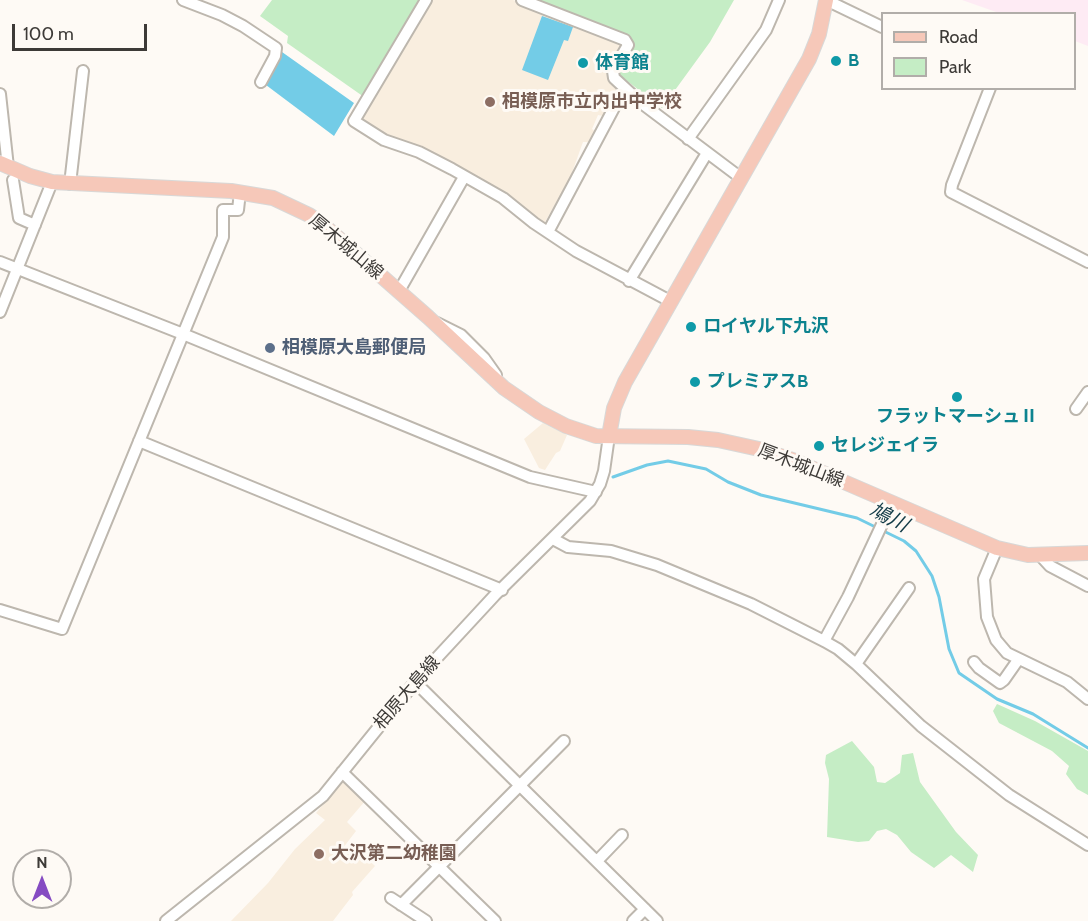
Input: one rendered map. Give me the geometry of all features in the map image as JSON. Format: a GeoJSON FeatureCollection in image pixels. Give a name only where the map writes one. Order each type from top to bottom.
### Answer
{"type":"FeatureCollection","features":[{"type":"Feature","properties":{"kind":"main road"},"geometry":{"type":"LineString","coordinates":[[609,436],[611,419],[619,395],[814,49],[822,24],[826,0]]}},
{"type":"Feature","properties":{"kind":"main road","name":"厚木城山線"},"geometry":{"type":"LineString","coordinates":[[7,170],[52,182],[70,184],[240,192],[273,198],[309,215],[334,234],[504,388],[557,422],[593,435],[688,437],[748,446],[793,460],[997,548],[1018,554],[1088,553]]}},
{"type":"Feature","properties":{"kind":"street"},"geometry":{"type":"LineString","coordinates":[[183,0],[243,26],[276,48],[275,56],[261,82]]}},
{"type":"Feature","properties":{"kind":"street"},"geometry":{"type":"LineString","coordinates":[[426,0],[354,121],[384,140],[419,152],[503,198],[576,251],[670,301]]}},
{"type":"Feature","properties":{"kind":"street"},"geometry":{"type":"LineString","coordinates":[[522,0],[625,39],[628,45],[612,73],[614,78],[624,89],[741,178]]}},
{"type":"Feature","properties":{"kind":"street"},"geometry":{"type":"LineString","coordinates":[[688,139],[766,30],[779,0]]}},
{"type":"Feature","properties":{"kind":"street"},"geometry":{"type":"LineString","coordinates":[[826,0],[881,27]]}},
{"type":"Feature","properties":{"kind":"street"},"geometry":{"type":"LineString","coordinates":[[70,184],[83,71]]}},
{"type":"Feature","properties":{"kind":"street"},"geometry":{"type":"LineString","coordinates":[[548,232],[624,89]]}},
{"type":"Feature","properties":{"kind":"street"},"geometry":{"type":"LineString","coordinates":[[989,90],[951,192],[1088,262]]}},
{"type":"Feature","properties":{"kind":"street"},"geometry":{"type":"LineString","coordinates":[[0,94],[7,170],[19,218],[35,225]]}},
{"type":"Feature","properties":{"kind":"street"},"geometry":{"type":"LineString","coordinates":[[629,280],[707,153]]}},
{"type":"Feature","properties":{"kind":"street"},"geometry":{"type":"LineString","coordinates":[[399,291],[464,177]]}},
{"type":"Feature","properties":{"kind":"street"},"geometry":{"type":"LineString","coordinates":[[0,312],[52,182]]}},
{"type":"Feature","properties":{"kind":"street"},"geometry":{"type":"LineString","coordinates":[[0,610],[62,629],[223,235],[223,210],[238,210],[240,192]]}},
{"type":"Feature","properties":{"kind":"street"},"geometry":{"type":"LineString","coordinates":[[0,262],[183,334],[530,477],[596,492]]}},
{"type":"Feature","properties":{"kind":"street"},"geometry":{"type":"LineString","coordinates":[[1076,409],[1088,392]]}},
{"type":"Feature","properties":{"kind":"street","name":"相原大島線"},"geometry":{"type":"LineString","coordinates":[[166,921],[323,796],[415,682],[596,492],[604,471],[609,436]]}},
{"type":"Feature","properties":{"kind":"street"},"geometry":{"type":"LineString","coordinates":[[139,441],[502,590]]}},
{"type":"Feature","properties":{"kind":"street"},"geometry":{"type":"LineString","coordinates":[[824,641],[848,597],[892,503]]}},
{"type":"Feature","properties":{"kind":"street"},"geometry":{"type":"LineString","coordinates":[[553,539],[568,547],[611,551],[648,562],[751,603],[824,641],[856,664],[921,726],[1009,795],[1088,845]]}},
{"type":"Feature","properties":{"kind":"street"},"geometry":{"type":"LineString","coordinates":[[997,548],[984,579],[987,617],[998,644],[1003,651],[1018,660],[1067,682],[1088,699]]}},
{"type":"Feature","properties":{"kind":"street"},"geometry":{"type":"LineString","coordinates":[[1039,554],[1050,566],[1088,586]]}},
{"type":"Feature","properties":{"kind":"street"},"geometry":{"type":"LineString","coordinates":[[856,664],[909,588]]}},
{"type":"Feature","properties":{"kind":"street"},"geometry":{"type":"LineString","coordinates":[[974,662],[1000,683],[1018,660]]}},
{"type":"Feature","properties":{"kind":"street"},"geometry":{"type":"LineString","coordinates":[[415,682],[657,921]]}},
{"type":"Feature","properties":{"kind":"street"},"geometry":{"type":"LineString","coordinates":[[401,905],[564,741]]}},
{"type":"Feature","properties":{"kind":"street"},"geometry":{"type":"LineString","coordinates":[[342,772],[495,921]]}},
{"type":"Feature","properties":{"kind":"street"},"geometry":{"type":"LineString","coordinates":[[597,861],[622,836]]}},
{"type":"Feature","properties":{"kind":"street"},"geometry":{"type":"LineString","coordinates":[[391,898],[419,920]]}},
{"type":"Feature","properties":{"kind":"street"},"geometry":{"type":"LineString","coordinates":[[633,921],[645,909]]}},
{"type":"Feature","properties":{"kind":"shaded area","name":"相模原市立内出中学校"},"geometry":{"type":"Polygon","coordinates":[[[431,0],[513,0],[622,42],[623,46],[607,75],[617,85],[617,89],[603,116],[598,115],[592,129],[595,131],[588,142],[583,142],[570,178],[545,222],[541,223],[384,136],[361,120],[360,117],[431,0]]]}},
{"type":"Feature","properties":{"kind":"shaded area"},"geometry":{"type":"Polygon","coordinates":[[[962,0],[1088,0],[1088,46],[1076,41],[1076,12],[996,12],[962,0]]]}},
{"type":"Feature","properties":{"kind":"shaded area"},"geometry":{"type":"Polygon","coordinates":[[[543,423],[567,435],[560,451],[556,453],[545,470],[539,468],[524,439],[543,423]]]}},
{"type":"Feature","properties":{"kind":"shaded area","name":"大沢第二幼稚園"},"geometry":{"type":"Polygon","coordinates":[[[344,779],[366,800],[347,822],[356,831],[343,848],[351,857],[358,850],[375,866],[352,892],[353,895],[333,921],[231,921],[268,883],[295,849],[325,820],[316,813],[344,779]]]}},
{"type":"Feature","properties":{"kind":"green space"},"geometry":{"type":"Polygon","coordinates":[[[272,0],[423,0],[364,97],[287,43],[288,36],[260,16],[272,0]]]}},
{"type":"Feature","properties":{"kind":"green space"},"geometry":{"type":"Polygon","coordinates":[[[530,0],[734,0],[710,42],[662,108],[617,73],[632,43],[530,0]]]}},
{"type":"Feature","properties":{"kind":"green space"},"geometry":{"type":"Polygon","coordinates":[[[997,704],[1035,721],[1088,751],[1088,795],[1077,789],[1066,774],[1069,766],[1052,751],[999,723],[993,711],[997,704]]]}},
{"type":"Feature","properties":{"kind":"green space"},"geometry":{"type":"Polygon","coordinates":[[[852,741],[874,767],[877,782],[885,783],[900,773],[902,755],[913,753],[920,782],[956,832],[978,855],[973,872],[951,855],[934,868],[911,852],[897,835],[886,829],[877,831],[869,841],[858,842],[827,837],[829,779],[825,763],[826,755],[852,741]]]}},
{"type":"Feature","properties":{"kind":"water"},"geometry":{"type":"Polygon","coordinates":[[[542,16],[573,27],[568,41],[564,40],[548,80],[522,70],[542,16]]]}},
{"type":"Feature","properties":{"kind":"water"},"geometry":{"type":"Polygon","coordinates":[[[282,52],[354,103],[334,136],[266,85],[282,52]]]}},
{"type":"Feature","properties":{"kind":"waterway","name":"鳩川"},"geometry":{"type":"LineString","coordinates":[[613,477],[647,465],[668,461],[706,469],[728,482],[761,495],[857,518],[904,541],[916,551],[932,576],[939,597],[949,649],[959,673],[997,699],[1033,714],[1088,748]]}},
{"type":"Feature","properties":{"kind":"place","name":"B"},"geometry":{"type":"Point","coordinates":[836,61]}},
{"type":"Feature","properties":{"kind":"place","name":"体育館"},"geometry":{"type":"Point","coordinates":[583,63]}},
{"type":"Feature","properties":{"kind":"place","name":"相模原市立内出中学校"},"geometry":{"type":"Point","coordinates":[490,102]}},
{"type":"Feature","properties":{"kind":"place","name":"ロイヤル下九沢"},"geometry":{"type":"Point","coordinates":[691,327]}},
{"type":"Feature","properties":{"kind":"place","name":"相模原大島郵便局"},"geometry":{"type":"Point","coordinates":[270,348]}},
{"type":"Feature","properties":{"kind":"place","name":"プレミアスB"},"geometry":{"type":"Point","coordinates":[695,382]}},
{"type":"Feature","properties":{"kind":"place","name":"フラットマーシュⅡ"},"geometry":{"type":"Point","coordinates":[957,397]}},
{"type":"Feature","properties":{"kind":"place","name":"セレジェイラ"},"geometry":{"type":"Point","coordinates":[819,446]}},
{"type":"Feature","properties":{"kind":"place","name":"大沢第二幼稚園"},"geometry":{"type":"Point","coordinates":[319,854]}}]}
